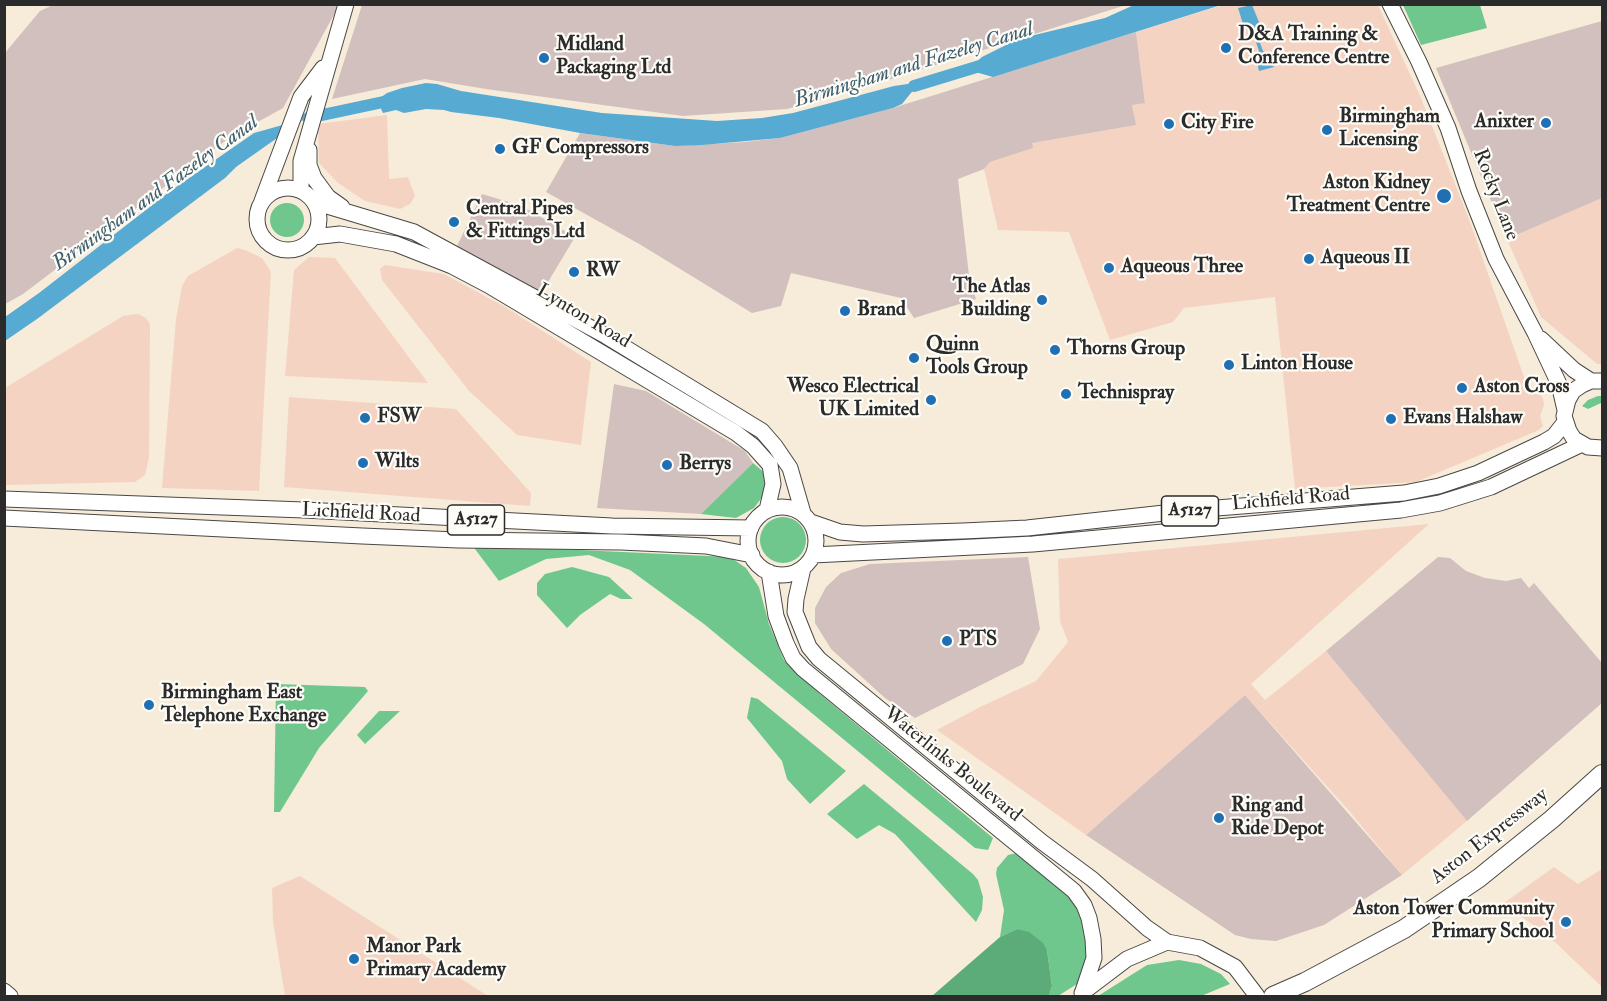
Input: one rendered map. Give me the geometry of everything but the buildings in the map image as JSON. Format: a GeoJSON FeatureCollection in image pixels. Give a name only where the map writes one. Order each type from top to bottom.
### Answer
{"type":"FeatureCollection","features":[{"type":"Feature","properties":{"kind":"highway","name":"Aston Expressway"},"geometry":{"type":"LineString","coordinates":[[1273,996],[1305,982],[1404,929],[1479,878],[1552,819],[1602,774]]}},
{"type":"Feature","properties":{"kind":"main road"},"geometry":{"type":"LineString","coordinates":[[301,191],[301,161],[346,4]]}},
{"type":"Feature","properties":{"kind":"main road","name":"Rocky Lane"},"geometry":{"type":"LineString","coordinates":[[1390,4],[1448,128],[1496,259],[1559,384],[1565,416]]}},
{"type":"Feature","properties":{"kind":"main road"},"geometry":{"type":"LineString","coordinates":[[262,201],[276,190],[284,188],[301,191],[314,202],[319,219],[313,237],[306,244],[289,250],[281,249],[269,244],[260,232],[257,215],[280,149],[301,97],[328,61]]}},
{"type":"Feature","properties":{"kind":"main road","name":"Lynton Road"},"geometry":{"type":"LineString","coordinates":[[309,132],[309,165],[314,178],[328,197],[349,212],[362,217]]}},
{"type":"Feature","properties":{"kind":"main road","name":"Lynton Road"},"geometry":{"type":"LineString","coordinates":[[314,202],[414,232],[606,336],[762,431],[790,468],[807,517]]}},
{"type":"Feature","properties":{"kind":"main road","name":"Lynton Road"},"geometry":{"type":"LineString","coordinates":[[313,237],[340,234],[396,244],[452,266],[488,285],[736,433],[753,446],[770,465],[773,484],[767,510]]}},
{"type":"Feature","properties":{"kind":"main road","name":"Rocky Lane"},"geometry":{"type":"LineString","coordinates":[[1535,333],[1574,370],[1597,381]]}},
{"type":"Feature","properties":{"kind":"main road"},"geometry":{"type":"LineString","coordinates":[[1595,449],[1574,439],[1565,416],[1568,400],[1573,391],[1581,385],[1597,381]]}},
{"type":"Feature","properties":{"kind":"main road","name":"Lichfield Road"},"geometry":{"type":"LineString","coordinates":[[807,517],[840,532],[863,534],[963,531],[1027,528],[1192,510],[1404,493],[1439,486],[1478,473],[1544,442],[1554,436],[1565,416]]}},
{"type":"Feature","properties":{"kind":"main road","name":"Lichfield Road"},"geometry":{"type":"LineString","coordinates":[[808,561],[1033,544],[1401,510],[1440,503],[1491,487],[1595,449]]}},
{"type":"Feature","properties":{"kind":"main road","name":"Lichfield Road"},"geometry":{"type":"LineString","coordinates":[[4,499],[315,511],[612,526],[751,528]]}},
{"type":"Feature","properties":{"kind":"main road"},"geometry":{"type":"LineString","coordinates":[[785,507],[807,517],[816,538],[808,561],[787,574],[769,572],[756,562],[752,555],[748,542],[751,528],[757,518],[767,510],[785,507]]}},
{"type":"Feature","properties":{"kind":"main road","name":"Lichfield Road"},"geometry":{"type":"LineString","coordinates":[[4,518],[362,536],[631,542],[706,546],[752,555]]}},
{"type":"Feature","properties":{"kind":"main road","name":"Waterlinks Boulevard"},"geometry":{"type":"LineString","coordinates":[[808,561],[796,599],[795,612],[809,647],[819,659],[1167,942]]}},
{"type":"Feature","properties":{"kind":"main road","name":"Waterlinks Boulevard"},"geometry":{"type":"LineString","coordinates":[[769,572],[776,616],[786,643],[802,669],[1074,891],[1084,905],[1093,939],[1094,958],[1081,994]]}},
{"type":"Feature","properties":{"kind":"main road"},"geometry":{"type":"LineString","coordinates":[[1081,994],[1127,958],[1167,942],[1200,948],[1236,968],[1257,996]]}},
{"type":"Feature","properties":{"kind":"main road"},"geometry":{"type":"LineString","coordinates":[[4,991],[10,996]]}},
{"type":"Feature","properties":{"kind":"shaded area"},"geometry":{"type":"Polygon","coordinates":[[[335,4],[337,9],[283,108],[229,138],[23,294],[5,304],[4,54],[40,11],[53,5],[335,4]]]}},
{"type":"Feature","properties":{"kind":"shaded area"},"geometry":{"type":"Polygon","coordinates":[[[362,5],[1126,5],[879,83],[787,109],[683,116],[425,79],[332,99],[362,5]]]}},
{"type":"Feature","properties":{"kind":"shaded area"},"geometry":{"type":"Polygon","coordinates":[[[1223,5],[1378,5],[1421,98],[1470,222],[1525,380],[1531,393],[1541,395],[1543,399],[1544,405],[1540,416],[1543,426],[1539,430],[1416,482],[1295,489],[1275,297],[1184,308],[1173,322],[1110,340],[1069,232],[998,230],[984,169],[990,162],[1032,148],[1031,143],[1135,125],[1132,105],[1145,102],[1136,32],[1223,5]]]}},
{"type":"Feature","properties":{"kind":"shaded area"},"geometry":{"type":"Polygon","coordinates":[[[1602,21],[1602,198],[1507,239],[1436,68],[1602,21]]]}},
{"type":"Feature","properties":{"kind":"shaded area"},"geometry":{"type":"Polygon","coordinates":[[[1136,32],[1145,103],[1132,105],[1136,125],[1032,143],[1033,148],[990,162],[984,169],[958,179],[969,276],[976,299],[914,318],[901,298],[791,273],[781,306],[752,313],[641,245],[546,192],[580,133],[675,146],[780,138],[893,108],[1136,32]]]}},
{"type":"Feature","properties":{"kind":"shaded area"},"geometry":{"type":"Polygon","coordinates":[[[387,115],[389,179],[408,177],[415,196],[410,204],[400,209],[365,201],[338,183],[319,163],[318,124],[387,115]]]}},
{"type":"Feature","properties":{"kind":"shaded area"},"geometry":{"type":"Polygon","coordinates":[[[482,194],[522,206],[575,237],[542,292],[457,246],[482,194]]]}},
{"type":"Feature","properties":{"kind":"shaded area"},"geometry":{"type":"Polygon","coordinates":[[[1602,198],[1602,364],[1597,364],[1541,317],[1507,239],[1602,198]]]}},
{"type":"Feature","properties":{"kind":"shaded area"},"geometry":{"type":"Polygon","coordinates":[[[237,248],[262,258],[271,272],[259,491],[162,488],[176,319],[182,286],[188,276],[237,248]]]}},
{"type":"Feature","properties":{"kind":"shaded area"},"geometry":{"type":"Polygon","coordinates":[[[309,257],[335,258],[428,383],[285,376],[294,270],[309,257]]]}},
{"type":"Feature","properties":{"kind":"shaded area"},"geometry":{"type":"Polygon","coordinates":[[[385,265],[444,274],[507,308],[591,362],[581,445],[517,435],[469,391],[382,280],[380,269],[385,265]]]}},
{"type":"Feature","properties":{"kind":"shaded area"},"geometry":{"type":"Polygon","coordinates":[[[138,314],[146,318],[150,324],[149,457],[145,475],[135,482],[5,485],[5,388],[123,316],[138,314]]]}},
{"type":"Feature","properties":{"kind":"shaded area"},"geometry":{"type":"Polygon","coordinates":[[[614,384],[646,391],[745,451],[753,463],[701,514],[597,508],[614,384]]]}},
{"type":"Feature","properties":{"kind":"shaded area"},"geometry":{"type":"Polygon","coordinates":[[[289,397],[456,409],[531,493],[530,506],[284,487],[289,397]]]}},
{"type":"Feature","properties":{"kind":"shaded area"},"geometry":{"type":"Polygon","coordinates":[[[1429,524],[1251,684],[1265,700],[1326,651],[1467,821],[1402,875],[1350,812],[1245,695],[1086,835],[937,730],[1036,681],[1068,642],[1060,621],[1058,559],[1429,524]]]}},
{"type":"Feature","properties":{"kind":"shaded area"},"geometry":{"type":"Polygon","coordinates":[[[1028,557],[1040,629],[1023,664],[915,718],[885,698],[831,649],[815,623],[815,608],[826,587],[841,573],[870,564],[1028,557]]]}},
{"type":"Feature","properties":{"kind":"shaded area"},"geometry":{"type":"Polygon","coordinates":[[[1438,557],[1450,558],[1466,571],[1485,578],[1506,581],[1521,578],[1529,588],[1534,583],[1602,663],[1602,703],[1467,821],[1326,651],[1438,557]]]}},
{"type":"Feature","properties":{"kind":"shaded area"},"geometry":{"type":"Polygon","coordinates":[[[1245,695],[1402,875],[1324,925],[1276,941],[1235,935],[1086,835],[1245,695]]]}},
{"type":"Feature","properties":{"kind":"shaded area","name":"Aston Tower Community Primary School"},"geometry":{"type":"Polygon","coordinates":[[[1554,867],[1578,884],[1602,869],[1602,987],[1555,942],[1504,903],[1554,867]]]}},
{"type":"Feature","properties":{"kind":"shaded area","name":"Manor Park Primary Academy"},"geometry":{"type":"Polygon","coordinates":[[[300,876],[488,996],[285,996],[273,922],[272,888],[300,876]]]}},
{"type":"Feature","properties":{"kind":"green space"},"geometry":{"type":"Polygon","coordinates":[[[1403,5],[1480,5],[1487,28],[1421,45],[1403,5]]]}},
{"type":"Feature","properties":{"kind":"green space"},"geometry":{"type":"Polygon","coordinates":[[[287,203],[299,208],[304,220],[299,232],[287,237],[275,232],[270,220],[275,208],[287,203]]]}},
{"type":"Feature","properties":{"kind":"green space"},"geometry":{"type":"Polygon","coordinates":[[[1602,396],[1601,403],[1588,409],[1582,406],[1588,400],[1602,396]]]}},
{"type":"Feature","properties":{"kind":"green space"},"geometry":{"type":"Polygon","coordinates":[[[753,463],[766,474],[763,496],[754,508],[736,518],[701,514],[753,463]]]}},
{"type":"Feature","properties":{"kind":"green space"},"geometry":{"type":"Polygon","coordinates":[[[783,517],[792,518],[800,523],[805,531],[805,549],[800,557],[792,562],[783,563],[774,562],[766,557],[761,549],[760,540],[761,531],[766,523],[774,518],[783,517]]]}},
{"type":"Feature","properties":{"kind":"green space"},"geometry":{"type":"Polygon","coordinates":[[[472,545],[730,557],[746,568],[759,587],[769,624],[784,660],[820,694],[993,838],[988,850],[975,848],[704,624],[630,570],[589,555],[546,559],[499,581],[472,545]]]}},
{"type":"Feature","properties":{"kind":"green space"},"geometry":{"type":"Polygon","coordinates":[[[572,567],[609,577],[633,599],[621,599],[610,594],[580,615],[567,628],[537,595],[537,583],[545,574],[572,567]]]}},
{"type":"Feature","properties":{"kind":"green space"},"geometry":{"type":"Polygon","coordinates":[[[276,684],[365,687],[368,691],[319,748],[280,812],[274,812],[276,684]]]}},
{"type":"Feature","properties":{"kind":"green space"},"geometry":{"type":"Polygon","coordinates":[[[751,697],[758,699],[846,771],[810,804],[787,779],[782,761],[747,718],[751,697]]]}},
{"type":"Feature","properties":{"kind":"green space"},"geometry":{"type":"Polygon","coordinates":[[[379,711],[400,711],[365,744],[357,735],[379,711]]]}},
{"type":"Feature","properties":{"kind":"green space"},"geometry":{"type":"Polygon","coordinates":[[[864,784],[978,880],[983,897],[982,910],[976,922],[895,834],[879,825],[857,839],[827,814],[864,784]]]}},
{"type":"Feature","properties":{"kind":"green space"},"geometry":{"type":"Polygon","coordinates":[[[1017,853],[1071,898],[1082,917],[1088,954],[1077,984],[1058,996],[1049,996],[1052,986],[1047,950],[1017,929],[1000,937],[1004,910],[996,874],[997,868],[1008,855],[1017,853]]]}},
{"type":"Feature","properties":{"kind":"green space"},"geometry":{"type":"Polygon","coordinates":[[[1017,929],[1029,932],[1043,943],[1047,950],[1052,986],[1049,996],[932,996],[1000,937],[1017,929]]]}},
{"type":"Feature","properties":{"kind":"green space"},"geometry":{"type":"Polygon","coordinates":[[[1179,960],[1201,964],[1221,974],[1230,984],[1201,996],[1098,996],[1147,965],[1179,960]]]}},
{"type":"Feature","properties":{"kind":"water"},"geometry":{"type":"Polygon","coordinates":[[[1134,5],[1221,5],[993,77],[968,70],[982,57],[1018,39],[1105,18],[1134,5]]]}},
{"type":"Feature","properties":{"kind":"water"},"geometry":{"type":"Polygon","coordinates":[[[1252,5],[1259,22],[1255,29],[1263,51],[1270,54],[1274,67],[1259,71],[1256,58],[1259,51],[1253,33],[1244,27],[1238,8],[1252,5]]]}},
{"type":"Feature","properties":{"kind":"water"},"geometry":{"type":"Polygon","coordinates":[[[928,81],[915,88],[902,104],[893,108],[780,138],[702,145],[675,146],[444,110],[426,109],[404,113],[396,110],[383,113],[381,109],[383,105],[373,103],[387,93],[426,83],[461,91],[602,113],[717,121],[793,113],[894,86],[928,81]]]}},
{"type":"Feature","properties":{"kind":"water"},"geometry":{"type":"Polygon","coordinates":[[[304,119],[236,167],[225,178],[5,341],[5,317],[169,192],[254,133],[304,119]]]}},
{"type":"Feature","properties":{"kind":"waterway","name":"Birmingham and Fazeley Canal"},"geometry":{"type":"LineString","coordinates":[[914,86],[983,65]]}},
{"type":"Feature","properties":{"kind":"waterway","name":"Birmingham and Fazeley Canal"},"geometry":{"type":"LineString","coordinates":[[308,118],[388,101]]}},
{"type":"Feature","properties":{"kind":"place","name":"D&A Training & Conference Centre"},"geometry":{"type":"Point","coordinates":[1226,48]}},
{"type":"Feature","properties":{"kind":"place","name":"Midland Packaging Ltd"},"geometry":{"type":"Point","coordinates":[544,58]}},
{"type":"Feature","properties":{"kind":"place","name":"Anixter"},"geometry":{"type":"Point","coordinates":[1546,123]}},
{"type":"Feature","properties":{"kind":"place","name":"City Fire"},"geometry":{"type":"Point","coordinates":[1169,124]}},
{"type":"Feature","properties":{"kind":"place","name":"Birmingham Licensing"},"geometry":{"type":"Point","coordinates":[1327,130]}},
{"type":"Feature","properties":{"kind":"place","name":"GF Compressors"},"geometry":{"type":"Point","coordinates":[500,149]}},
{"type":"Feature","properties":{"kind":"place","name":"Aston Kidney Treatment Centre"},"geometry":{"type":"Point","coordinates":[1444,196]}},
{"type":"Feature","properties":{"kind":"place","name":"Central Pipes & Fittings Ltd"},"geometry":{"type":"Point","coordinates":[454,222]}},
{"type":"Feature","properties":{"kind":"place","name":"Aqueous II"},"geometry":{"type":"Point","coordinates":[1309,259]}},
{"type":"Feature","properties":{"kind":"place","name":"Aqueous Three"},"geometry":{"type":"Point","coordinates":[1109,268]}},
{"type":"Feature","properties":{"kind":"place","name":"RW"},"geometry":{"type":"Point","coordinates":[574,272]}},
{"type":"Feature","properties":{"kind":"place","name":"The Atlas Building"},"geometry":{"type":"Point","coordinates":[1042,300]}},
{"type":"Feature","properties":{"kind":"place","name":"Brand"},"geometry":{"type":"Point","coordinates":[845,311]}},
{"type":"Feature","properties":{"kind":"place","name":"Thorns Group"},"geometry":{"type":"Point","coordinates":[1055,350]}},
{"type":"Feature","properties":{"kind":"place","name":"Quinn Tools Group"},"geometry":{"type":"Point","coordinates":[914,358]}},
{"type":"Feature","properties":{"kind":"place","name":"Linton House"},"geometry":{"type":"Point","coordinates":[1229,365]}},
{"type":"Feature","properties":{"kind":"place","name":"Aston Cross"},"geometry":{"type":"Point","coordinates":[1462,388]}},
{"type":"Feature","properties":{"kind":"place","name":"Technispray"},"geometry":{"type":"Point","coordinates":[1066,394]}},
{"type":"Feature","properties":{"kind":"place","name":"Wesco Electrical UK Limited"},"geometry":{"type":"Point","coordinates":[931,400]}},
{"type":"Feature","properties":{"kind":"place","name":"FSW"},"geometry":{"type":"Point","coordinates":[365,418]}},
{"type":"Feature","properties":{"kind":"place","name":"Evans Halshaw"},"geometry":{"type":"Point","coordinates":[1391,419]}},
{"type":"Feature","properties":{"kind":"place","name":"Wilts"},"geometry":{"type":"Point","coordinates":[363,463]}},
{"type":"Feature","properties":{"kind":"place","name":"Berrys"},"geometry":{"type":"Point","coordinates":[667,465]}},
{"type":"Feature","properties":{"kind":"place","name":"PTS"},"geometry":{"type":"Point","coordinates":[947,641]}},
{"type":"Feature","properties":{"kind":"place","name":"Birmingham East Telephone Exchange"},"geometry":{"type":"Point","coordinates":[149,705]}},
{"type":"Feature","properties":{"kind":"place","name":"Ring and Ride Depot"},"geometry":{"type":"Point","coordinates":[1219,818]}},
{"type":"Feature","properties":{"kind":"place","name":"Aston Tower Community Primary School"},"geometry":{"type":"Point","coordinates":[1566,922]}},
{"type":"Feature","properties":{"kind":"place","name":"Manor Park Primary Academy"},"geometry":{"type":"Point","coordinates":[354,959]}}]}
